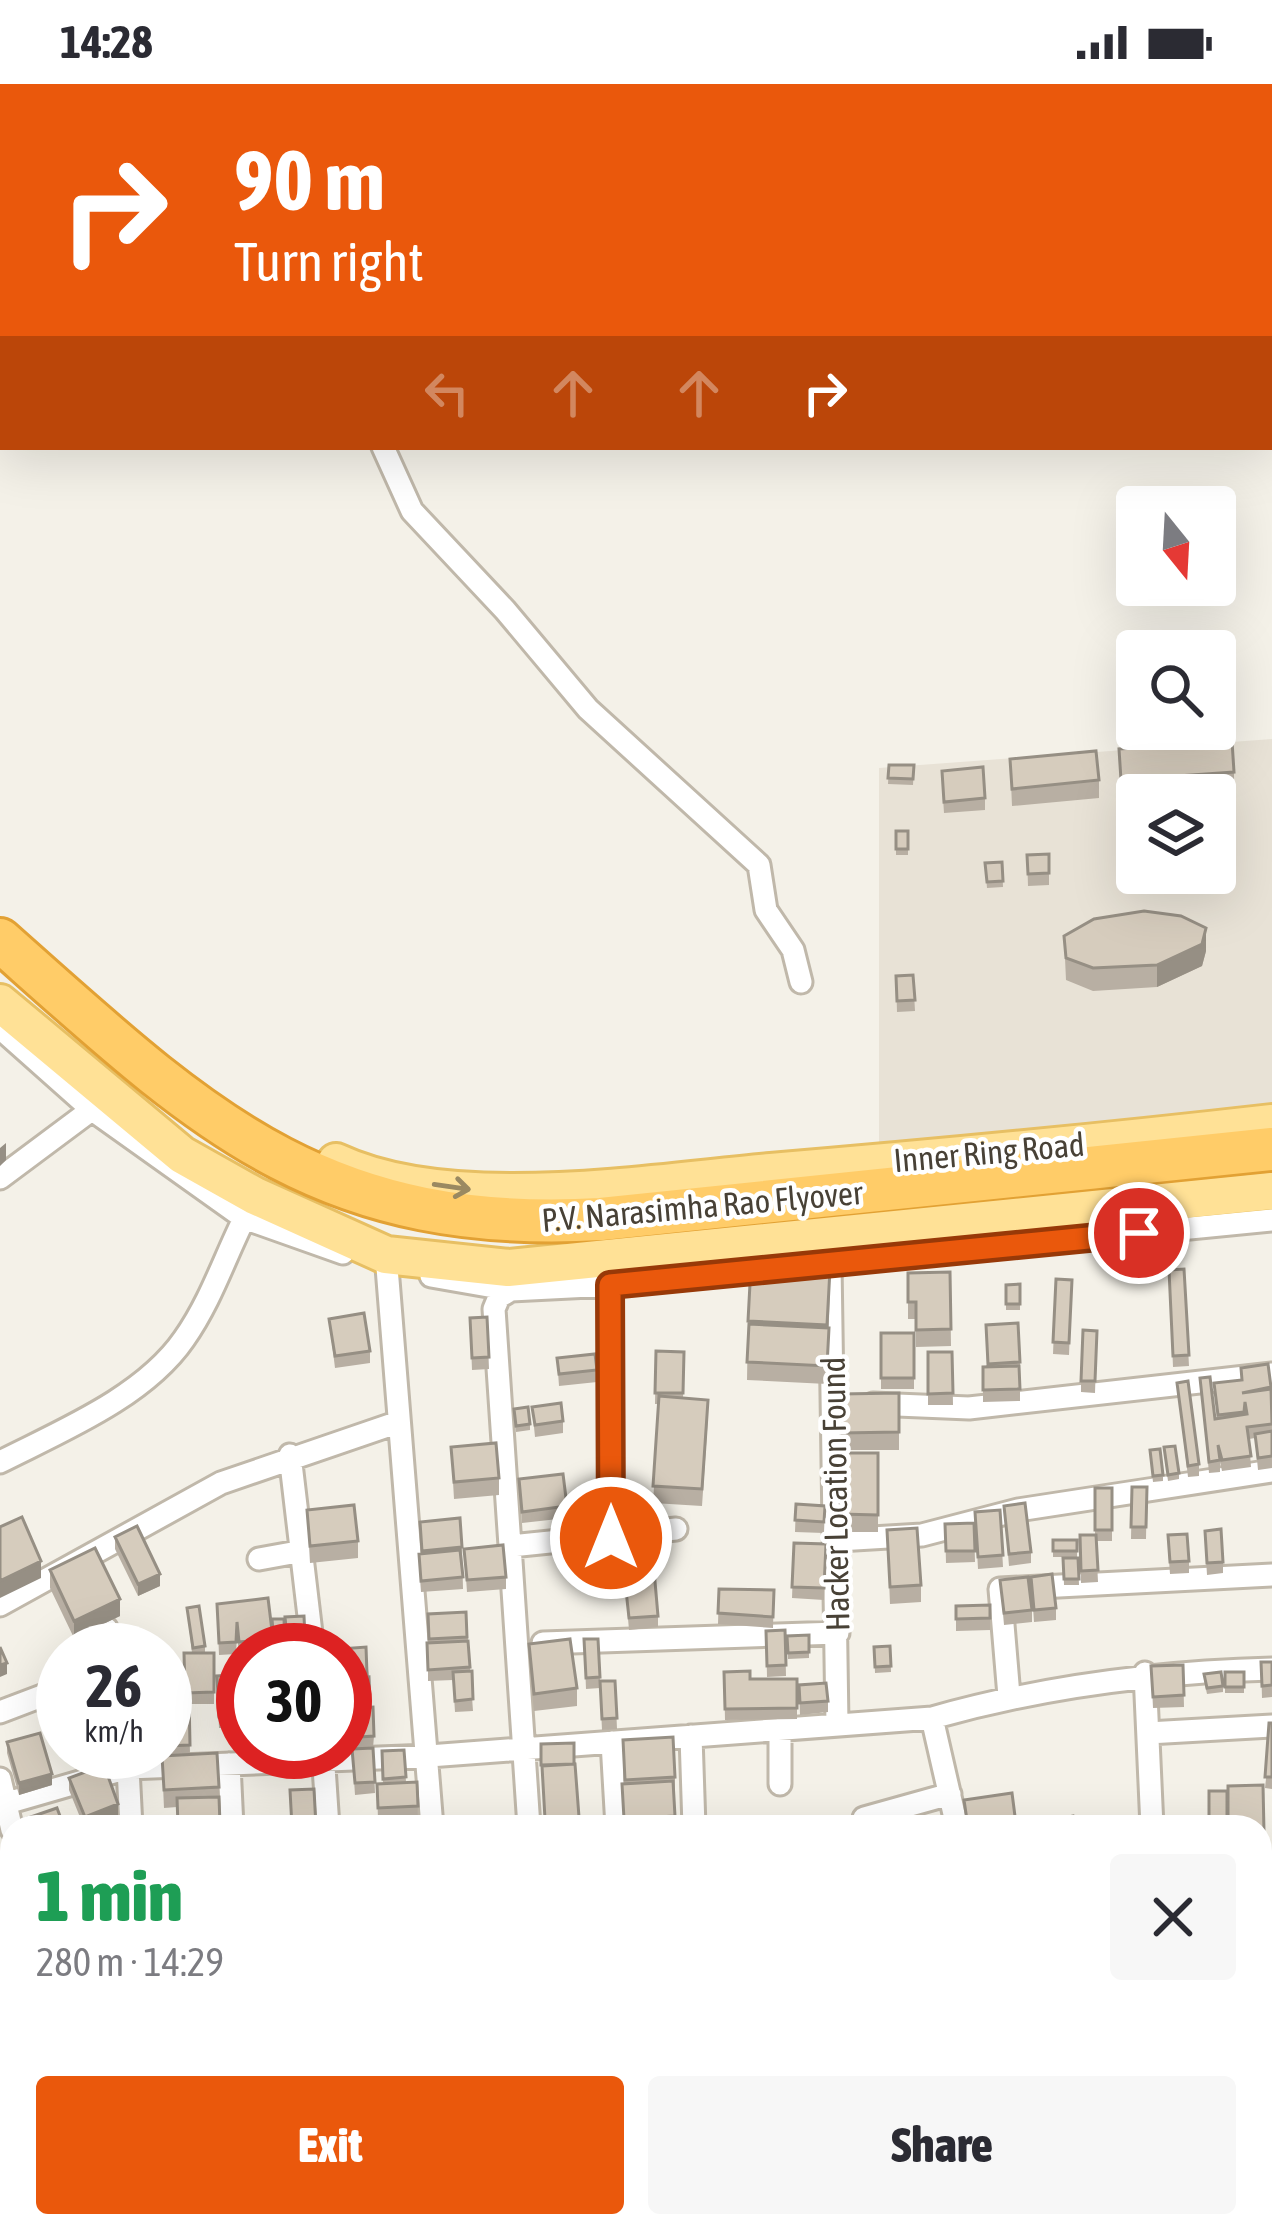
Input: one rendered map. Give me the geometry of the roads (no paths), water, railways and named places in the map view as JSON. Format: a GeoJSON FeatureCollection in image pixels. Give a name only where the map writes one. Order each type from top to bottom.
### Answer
{"type":"FeatureCollection","features":[{"type":"Feature","properties":{"kind":"highway","name":"P.V. Narasimha Rao Flyover"},"geometry":{"type":"LineString","coordinates":[[0,940],[238,1135],[349,1192],[440,1215],[545,1222],[601,1219],[1272,1149]]}},
{"type":"Feature","properties":{"kind":"highway","name":"P.V. Narasimha Rao Flyover"},"geometry":{"type":"LineString","coordinates":[[0,971],[225,1155],[341,1213],[437,1238],[604,1242],[1272,1173]]}},
{"type":"Feature","properties":{"kind":"main road","name":"Inner Ring Road"},"geometry":{"type":"LineString","coordinates":[[0,919],[230,1113],[345,1166],[393,1178],[505,1195],[1036,1149],[1272,1123]]}},
{"type":"Feature","properties":{"kind":"main road","name":"Inner Ring Road"},"geometry":{"type":"LineString","coordinates":[[0,1004],[102,1102],[250,1207],[387,1262],[508,1268],[1272,1191]]}},
{"type":"Feature","properties":{"kind":"street"},"geometry":{"type":"LineString","coordinates":[[383,450],[412,512],[505,610],[588,709],[759,865],[766,910],[793,950],[801,982]]}},
{"type":"Feature","properties":{"kind":"street"},"geometry":{"type":"LineString","coordinates":[[0,1028],[102,1102],[0,1178]]}},
{"type":"Feature","properties":{"kind":"street"},"geometry":{"type":"LineString","coordinates":[[0,1462],[77,1423],[133,1386],[182,1343],[217,1283],[250,1207]]}},
{"type":"Feature","properties":{"kind":"street"},"geometry":{"type":"LineString","coordinates":[[431,1815],[396,1423],[387,1262],[511,1290],[610,1285],[1272,1220]]}},
{"type":"Feature","properties":{"kind":"street","name":"Hacker Location Found"},"geometry":{"type":"LineString","coordinates":[[830,1263],[838,1540],[837,1724]]}},
{"type":"Feature","properties":{"kind":"street"},"geometry":{"type":"LineString","coordinates":[[610,1285],[611,1538]]}},
{"type":"Feature","properties":{"kind":"street"},"geometry":{"type":"LineString","coordinates":[[511,1290],[499,1297],[494,1309],[528,1815]]}},
{"type":"Feature","properties":{"kind":"street"},"geometry":{"type":"LineString","coordinates":[[835,1402],[969,1408],[1272,1375]]}},
{"type":"Feature","properties":{"kind":"street"},"geometry":{"type":"LineString","coordinates":[[0,1605],[221,1483],[290,1455],[396,1423]]}},
{"type":"Feature","properties":{"kind":"street"},"geometry":{"type":"LineString","coordinates":[[290,1455],[310,1623]]}},
{"type":"Feature","properties":{"kind":"street"},"geometry":{"type":"LineString","coordinates":[[838,1540],[922,1535],[1018,1510],[1272,1471]]}},
{"type":"Feature","properties":{"kind":"street"},"geometry":{"type":"LineString","coordinates":[[511,1546],[676,1529]]}},
{"type":"Feature","properties":{"kind":"street"},"geometry":{"type":"LineString","coordinates":[[260,1558],[303,1550]]}},
{"type":"Feature","properties":{"kind":"street"},"geometry":{"type":"LineString","coordinates":[[1009,1696],[1000,1589],[1272,1575]]}},
{"type":"Feature","properties":{"kind":"street"},"geometry":{"type":"LineString","coordinates":[[518,1644],[838,1633]]}},
{"type":"Feature","properties":{"kind":"street"},"geometry":{"type":"LineString","coordinates":[[372,1757],[523,1750],[932,1718],[1009,1696],[1145,1672],[1272,1669]]}},
{"type":"Feature","properties":{"kind":"street"},"geometry":{"type":"LineString","coordinates":[[1145,1672],[1151,1815]]}},
{"type":"Feature","properties":{"kind":"street"},"geometry":{"type":"LineString","coordinates":[[0,1712],[36,1698]]}},
{"type":"Feature","properties":{"kind":"street"},"geometry":{"type":"LineString","coordinates":[[932,1718],[954,1815]]}},
{"type":"Feature","properties":{"kind":"street"},"geometry":{"type":"LineString","coordinates":[[1148,1733],[1272,1726]]}},
{"type":"Feature","properties":{"kind":"street"},"geometry":{"type":"LineString","coordinates":[[779,1729],[780,1784]]}},
{"type":"Feature","properties":{"kind":"street"},"geometry":{"type":"LineString","coordinates":[[691,1736],[694,1815]]}},
{"type":"Feature","properties":{"kind":"street"},"geometry":{"type":"LineString","coordinates":[[612,1742],[615,1815]]}},
{"type":"Feature","properties":{"kind":"street"},"geometry":{"type":"LineString","coordinates":[[0,1779],[9,1815]]}},
{"type":"Feature","properties":{"kind":"street"},"geometry":{"type":"LineString","coordinates":[[7,1803],[84,1779]]}},
{"type":"Feature","properties":{"kind":"street"},"geometry":{"type":"LineString","coordinates":[[132,1815],[135,1779]]}},
{"type":"Feature","properties":{"kind":"street"},"geometry":{"type":"LineString","coordinates":[[230,1779],[231,1815]]}},
{"type":"Feature","properties":{"kind":"street"},"geometry":{"type":"LineString","coordinates":[[325,1779],[327,1815]]}},
{"type":"Feature","properties":{"kind":"street"},"geometry":{"type":"LineString","coordinates":[[875,1815],[950,1794]]}}]}
